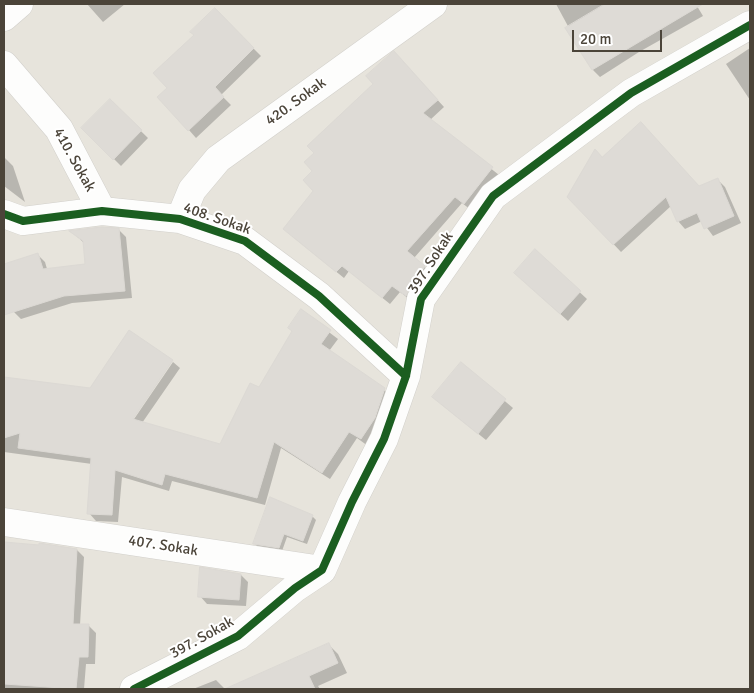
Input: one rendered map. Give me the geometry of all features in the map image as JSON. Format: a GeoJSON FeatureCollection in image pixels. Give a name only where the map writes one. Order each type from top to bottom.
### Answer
{"type":"FeatureCollection","features":[{"type":"Feature","properties":{"kind":"street"},"geometry":{"type":"LineString","coordinates":[[4,17],[19,4]]}},
{"type":"Feature","properties":{"kind":"street","name":"420. Sokak"},"geometry":{"type":"LineString","coordinates":[[180,219],[192,190],[218,159],[433,4]]}},
{"type":"Feature","properties":{"kind":"street","name":"397. Sokak"},"geometry":{"type":"LineString","coordinates":[[134,689],[238,636],[295,588],[322,570],[352,502],[384,439],[406,376],[421,299],[493,196],[631,93],[750,25]]}},
{"type":"Feature","properties":{"kind":"street","name":"410. Sokak"},"geometry":{"type":"LineString","coordinates":[[4,65],[59,129],[102,212]]}},
{"type":"Feature","properties":{"kind":"street","name":"408. Sokak"},"geometry":{"type":"LineString","coordinates":[[4,214],[23,221],[102,212],[180,219],[245,241],[319,296],[406,376]]}},
{"type":"Feature","properties":{"kind":"street","name":"407. Sokak"},"geometry":{"type":"LineString","coordinates":[[4,522],[322,570]]}},
{"type":"Feature","properties":{"kind":"shaded area"},"geometry":{"type":"Polygon","coordinates":[[[4,4],[750,4],[750,689],[4,689],[4,4]]]}},
{"type":"Feature","properties":{"kind":"building"},"geometry":{"type":"Polygon","coordinates":[[[605,4],[703,4],[592,70],[565,28],[605,4]]]}},
{"type":"Feature","properties":{"kind":"building"},"geometry":{"type":"Polygon","coordinates":[[[215,8],[254,48],[215,87],[224,97],[188,131],[157,97],[167,88],[153,73],[194,35],[190,32],[215,8]]]}},
{"type":"Feature","properties":{"kind":"building"},"geometry":{"type":"Polygon","coordinates":[[[394,51],[438,100],[423,113],[493,167],[464,204],[455,197],[407,251],[425,266],[406,296],[392,286],[382,298],[342,266],[336,272],[283,229],[313,191],[303,180],[312,171],[304,162],[314,153],[307,146],[373,84],[366,76],[394,51]]]}},
{"type":"Feature","properties":{"kind":"building"},"geometry":{"type":"Polygon","coordinates":[[[110,99],[142,130],[113,160],[81,128],[110,99]]]}},
{"type":"Feature","properties":{"kind":"building"},"geometry":{"type":"Polygon","coordinates":[[[641,122],[699,186],[718,178],[734,216],[704,229],[697,213],[677,222],[666,197],[613,245],[567,197],[595,149],[602,157],[641,122]]]}},
{"type":"Feature","properties":{"kind":"building"},"geometry":{"type":"Polygon","coordinates":[[[102,227],[119,228],[125,291],[64,296],[4,315],[4,264],[38,253],[43,269],[85,264],[83,241],[69,231],[102,227]]]}},
{"type":"Feature","properties":{"kind":"building"},"geometry":{"type":"Polygon","coordinates":[[[535,249],[581,291],[560,314],[514,273],[535,249]]]}},
{"type":"Feature","properties":{"kind":"building"},"geometry":{"type":"Polygon","coordinates":[[[301,309],[331,330],[321,344],[385,388],[375,418],[361,439],[349,432],[322,473],[274,442],[257,498],[165,474],[162,485],[115,470],[112,515],[87,514],[91,458],[18,448],[20,433],[4,438],[4,377],[90,388],[129,330],[173,360],[133,419],[220,444],[250,383],[259,387],[292,331],[288,328],[301,309]]]}},
{"type":"Feature","properties":{"kind":"building"},"geometry":{"type":"Polygon","coordinates":[[[461,362],[506,399],[478,434],[432,397],[461,362]]]}},
{"type":"Feature","properties":{"kind":"building"},"geometry":{"type":"Polygon","coordinates":[[[270,497],[313,515],[303,541],[284,534],[279,548],[253,544],[270,497]]]}},
{"type":"Feature","properties":{"kind":"building"},"geometry":{"type":"Polygon","coordinates":[[[4,542],[39,545],[39,543],[77,549],[73,624],[89,624],[88,657],[79,657],[76,689],[4,684],[4,542]]]}},
{"type":"Feature","properties":{"kind":"building"},"geometry":{"type":"Polygon","coordinates":[[[200,567],[241,574],[239,600],[198,597],[200,567]]]}},
{"type":"Feature","properties":{"kind":"building"},"geometry":{"type":"Polygon","coordinates":[[[329,643],[338,663],[309,676],[315,689],[225,689],[329,643]]]}},
{"type":"Feature","properties":{"kind":"cycle path"},"geometry":{"type":"LineString","coordinates":[[134,689],[238,636],[295,588],[322,570],[352,502],[384,439],[406,376],[421,299],[493,196],[631,93],[750,25]]}},
{"type":"Feature","properties":{"kind":"cycle path"},"geometry":{"type":"LineString","coordinates":[[4,214],[23,221],[102,211],[180,219],[245,241],[319,296],[406,376]]}}]}
